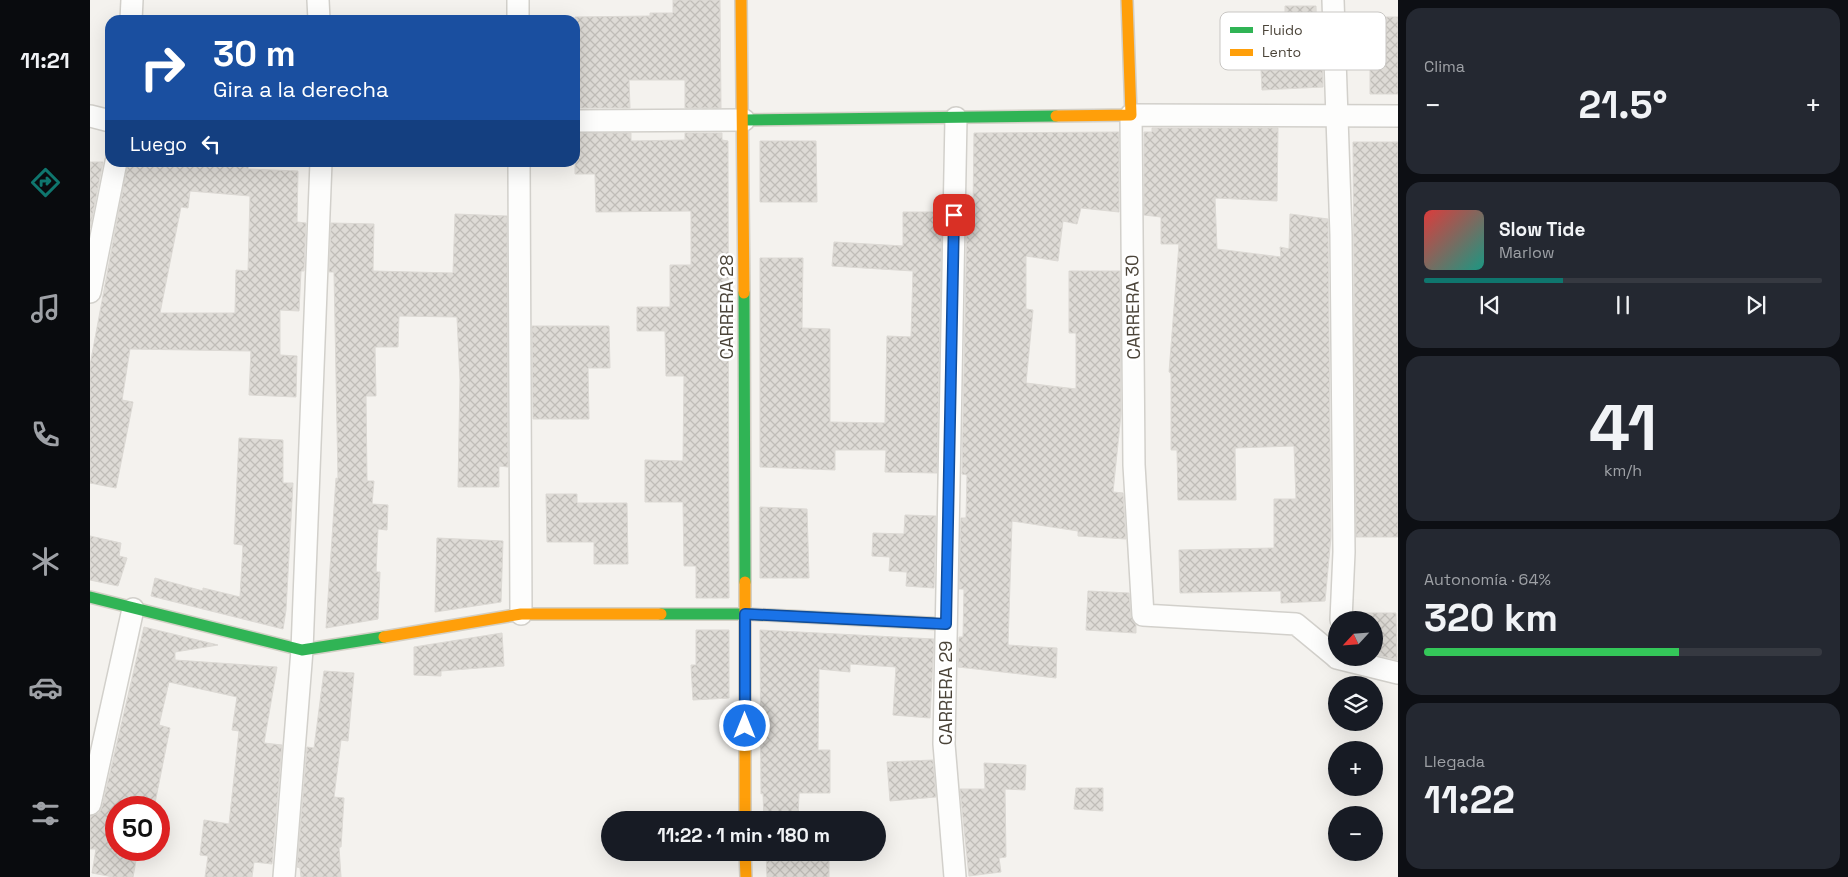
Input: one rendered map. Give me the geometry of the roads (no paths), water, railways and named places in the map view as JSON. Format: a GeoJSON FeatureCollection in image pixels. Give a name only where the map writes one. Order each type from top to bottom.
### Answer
{"type":"FeatureCollection","features":[{"type":"Feature","properties":{"kind":"main road","name":"CARRERA 28"},"geometry":{"type":"LineString","coordinates":[[741,0],[744,120],[745,811]]}},
{"type":"Feature","properties":{"kind":"main road","name":"CARRERA 30"},"geometry":{"type":"LineString","coordinates":[[1127,0],[1131,116]]}},
{"type":"Feature","properties":{"kind":"main road"},"geometry":{"type":"LineString","coordinates":[[744,120],[1131,116]]}},
{"type":"Feature","properties":{"kind":"main road"},"geometry":{"type":"LineString","coordinates":[[90,597],[302,650],[521,614],[745,614],[946,624]]}},
{"type":"Feature","properties":{"kind":"main road"},"geometry":{"type":"LineString","coordinates":[[745,861],[746,877]]}},
{"type":"Feature","properties":{"kind":"street"},"geometry":{"type":"LineString","coordinates":[[131,15],[132,0]]}},
{"type":"Feature","properties":{"kind":"street"},"geometry":{"type":"LineString","coordinates":[[318,0],[319,15]]}},
{"type":"Feature","properties":{"kind":"street"},"geometry":{"type":"LineString","coordinates":[[518,0],[518,15]]}},
{"type":"Feature","properties":{"kind":"street"},"geometry":{"type":"LineString","coordinates":[[1336,70],[1344,552],[1341,611]]}},
{"type":"Feature","properties":{"kind":"street"},"geometry":{"type":"LineString","coordinates":[[90,116],[105,120]]}},
{"type":"Feature","properties":{"kind":"street"},"geometry":{"type":"LineString","coordinates":[[1131,116],[1398,116]]}},
{"type":"Feature","properties":{"kind":"street","name":"CARRERA 30"},"geometry":{"type":"LineString","coordinates":[[1131,116],[1134,464],[1143,615],[1296,624],[1328,650]]}},
{"type":"Feature","properties":{"kind":"street","name":"CARRERA 29"},"geometry":{"type":"LineString","coordinates":[[955,877],[944,744],[956,118]]}},
{"type":"Feature","properties":{"kind":"street"},"geometry":{"type":"LineString","coordinates":[[580,121],[744,120]]}},
{"type":"Feature","properties":{"kind":"street"},"geometry":{"type":"LineString","coordinates":[[90,292],[115,167]]}},
{"type":"Feature","properties":{"kind":"street"},"geometry":{"type":"LineString","coordinates":[[284,877],[302,650],[321,167]]}},
{"type":"Feature","properties":{"kind":"street"},"geometry":{"type":"LineString","coordinates":[[519,167],[521,614]]}},
{"type":"Feature","properties":{"kind":"street"},"geometry":{"type":"LineString","coordinates":[[90,804],[133,609]]}},
{"type":"Feature","properties":{"kind":"street"},"geometry":{"type":"LineString","coordinates":[[1368,666],[1398,674]]}}]}
